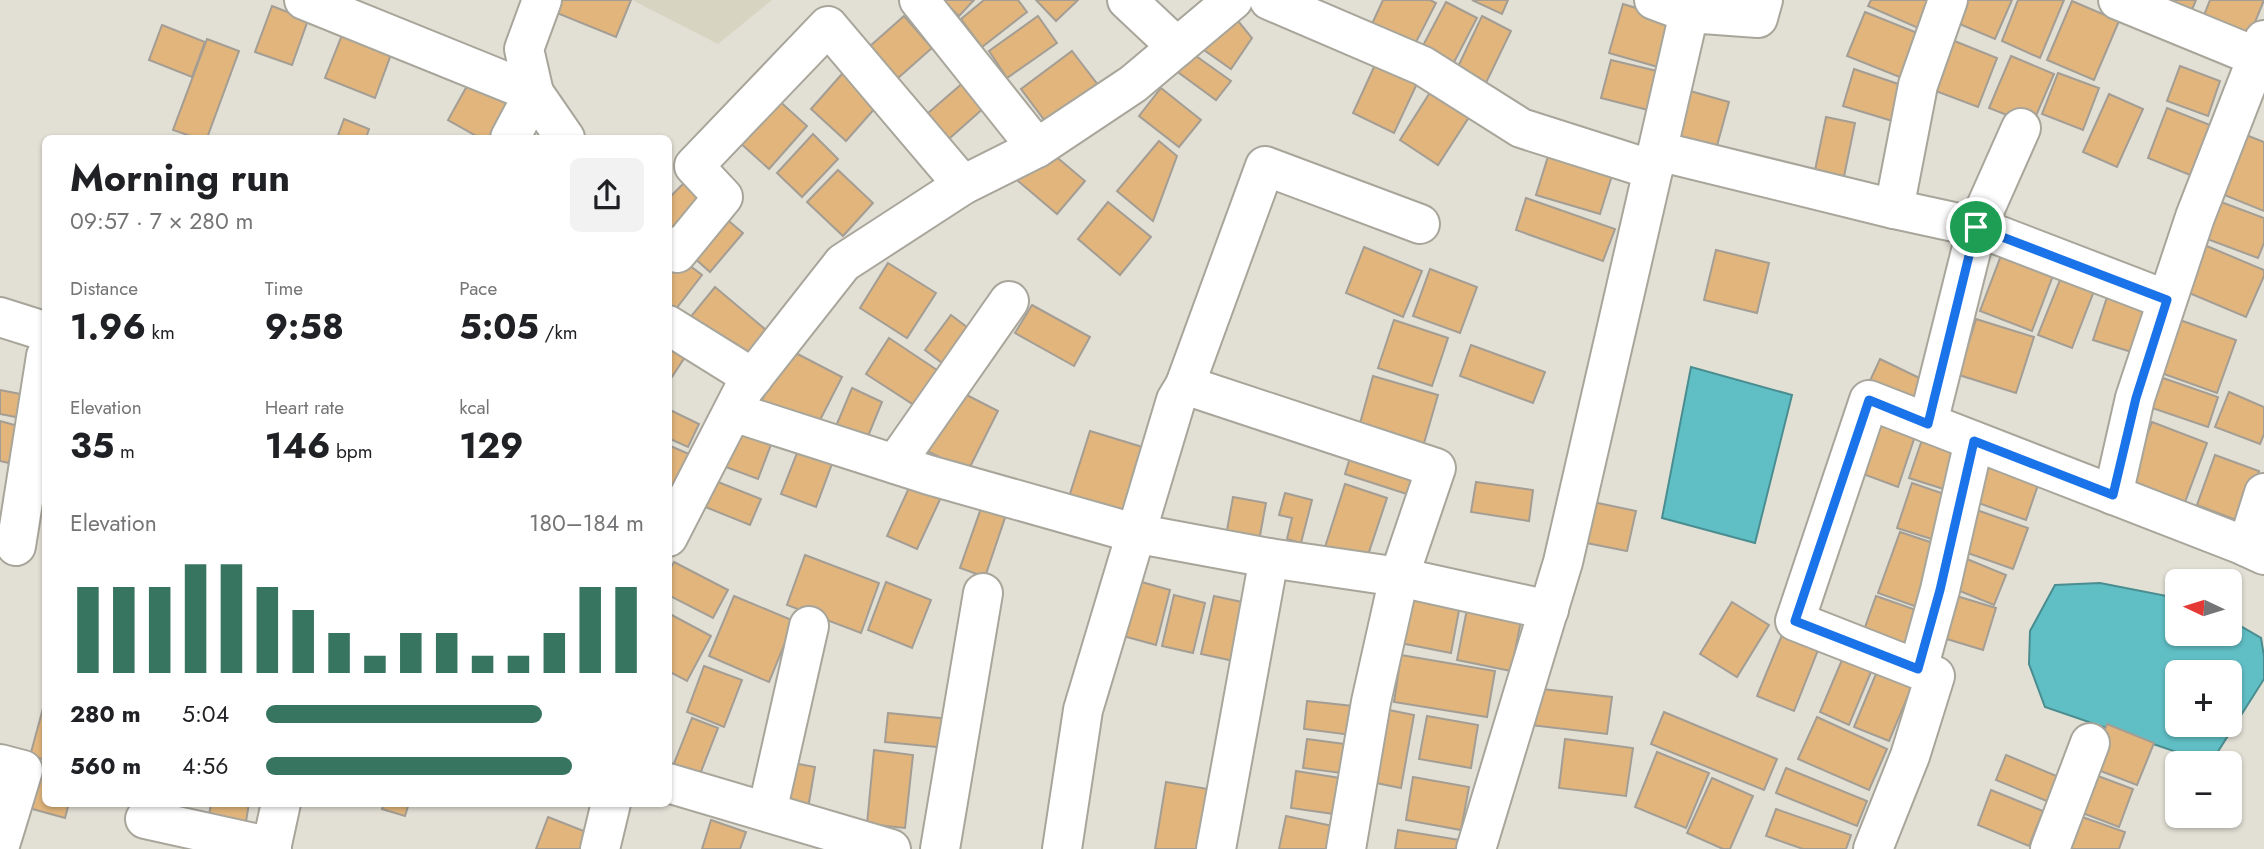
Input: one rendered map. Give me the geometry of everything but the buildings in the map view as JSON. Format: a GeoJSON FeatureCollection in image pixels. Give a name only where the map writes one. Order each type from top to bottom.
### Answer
{"type":"FeatureCollection","features":[{"type":"Feature","properties":{"kind":"street"},"geometry":{"type":"LineString","coordinates":[[304,0],[534,93]]}},
{"type":"Feature","properties":{"kind":"street"},"geometry":{"type":"LineString","coordinates":[[542,0],[524,49],[534,93],[563,135]]}},
{"type":"Feature","properties":{"kind":"street"},"geometry":{"type":"LineString","coordinates":[[919,0],[1037,148]]}},
{"type":"Feature","properties":{"kind":"street"},"geometry":{"type":"LineString","coordinates":[[1127,0],[1177,47]]}},
{"type":"Feature","properties":{"kind":"street"},"geometry":{"type":"LineString","coordinates":[[672,529],[744,389],[843,263],[963,185],[1037,148],[1133,84],[1233,0]]}},
{"type":"Feature","properties":{"kind":"street"},"geometry":{"type":"LineString","coordinates":[[1269,0],[1423,66],[1521,128],[1655,161],[1976,227],[2167,300]]}},
{"type":"Feature","properties":{"kind":"street"},"geometry":{"type":"LineString","coordinates":[[1654,0],[1689,13],[1758,18],[1763,0]]}},
{"type":"Feature","properties":{"kind":"street"},"geometry":{"type":"LineString","coordinates":[[1894,209],[1918,85],[1948,0]]}},
{"type":"Feature","properties":{"kind":"street"},"geometry":{"type":"LineString","coordinates":[[2113,495],[2136,398],[2167,300],[2195,217],[2260,49],[2120,0]]}},
{"type":"Feature","properties":{"kind":"street"},"geometry":{"type":"LineString","coordinates":[[1476,849],[1563,562],[1689,13]]}},
{"type":"Feature","properties":{"kind":"street"},"geometry":{"type":"LineString","coordinates":[[672,249],[677,253],[723,197],[694,166],[828,26],[963,185]]}},
{"type":"Feature","properties":{"kind":"street"},"geometry":{"type":"LineString","coordinates":[[512,135],[534,93]]}},
{"type":"Feature","properties":{"kind":"street"},"geometry":{"type":"LineString","coordinates":[[1928,424],[1976,227],[2021,128]]}},
{"type":"Feature","properties":{"kind":"street"},"geometry":{"type":"LineString","coordinates":[[1062,849],[1083,710],[1127,568],[1134,533],[1176,401],[1185,385],[1265,166],[1420,223]]}},
{"type":"Feature","properties":{"kind":"street"},"geometry":{"type":"LineString","coordinates":[[895,464],[1009,301]]}},
{"type":"Feature","properties":{"kind":"street"},"geometry":{"type":"LineString","coordinates":[[0,317],[42,331]]}},
{"type":"Feature","properties":{"kind":"street"},"geometry":{"type":"LineString","coordinates":[[672,327],[753,378]]}},
{"type":"Feature","properties":{"kind":"street"},"geometry":{"type":"LineString","coordinates":[[1185,385],[1436,468],[1399,577],[1371,702],[1346,849]]}},
{"type":"Feature","properties":{"kind":"street"},"geometry":{"type":"LineString","coordinates":[[20,554],[42,386]]}},
{"type":"Feature","properties":{"kind":"street"},"geometry":{"type":"LineString","coordinates":[[1873,849],[1910,755],[1935,676],[1795,621],[1869,400],[2255,551],[2264,493]]}},
{"type":"Feature","properties":{"kind":"street"},"geometry":{"type":"LineString","coordinates":[[733,412],[895,464],[1134,533],[1269,558],[1399,577],[1549,610]]}},
{"type":"Feature","properties":{"kind":"street"},"geometry":{"type":"LineString","coordinates":[[1918,669],[1940,590],[1974,441]]}},
{"type":"Feature","properties":{"kind":"street"},"geometry":{"type":"LineString","coordinates":[[1216,849],[1269,558]]}},
{"type":"Feature","properties":{"kind":"street"},"geometry":{"type":"LineString","coordinates":[[940,849],[983,593]]}},
{"type":"Feature","properties":{"kind":"street"},"geometry":{"type":"LineString","coordinates":[[767,812],[809,626]]}},
{"type":"Feature","properties":{"kind":"street"},"geometry":{"type":"LineString","coordinates":[[2050,849],[2090,743]]}},
{"type":"Feature","properties":{"kind":"street"},"geometry":{"type":"LineString","coordinates":[[0,764],[23,770],[0,845]]}},
{"type":"Feature","properties":{"kind":"street"},"geometry":{"type":"LineString","coordinates":[[672,784],[891,849]]}},
{"type":"Feature","properties":{"kind":"street"},"geometry":{"type":"LineString","coordinates":[[145,819],[272,848],[280,807]]}},
{"type":"Feature","properties":{"kind":"street"},"geometry":{"type":"LineString","coordinates":[[600,849],[610,807]]}},
{"type":"Feature","properties":{"kind":"shaded area"},"geometry":{"type":"Polygon","coordinates":[[[632,0],[772,0],[718,44],[632,0]]]}},
{"type":"Feature","properties":{"kind":"water"},"geometry":{"type":"Polygon","coordinates":[[[1691,367],[1792,395],[1755,543],[1662,518],[1691,367]]]}},
{"type":"Feature","properties":{"kind":"water"},"geometry":{"type":"Polygon","coordinates":[[[2100,583],[2165,596],[2165,646],[2242,646],[2242,627],[2261,638],[2264,679],[2242,714],[2242,660],[2165,660],[2165,737],[2227,737],[2218,751],[2173,751],[2045,707],[2029,664],[2030,631],[2055,585],[2100,583]]]}},
{"type":"Feature","properties":{"kind":"route"},"geometry":{"type":"LineString","coordinates":[[1976,227],[2167,300],[2136,398],[2113,495],[1974,441],[1940,590],[1918,669],[1795,621],[1869,400],[1928,424],[1976,227]]}}]}
